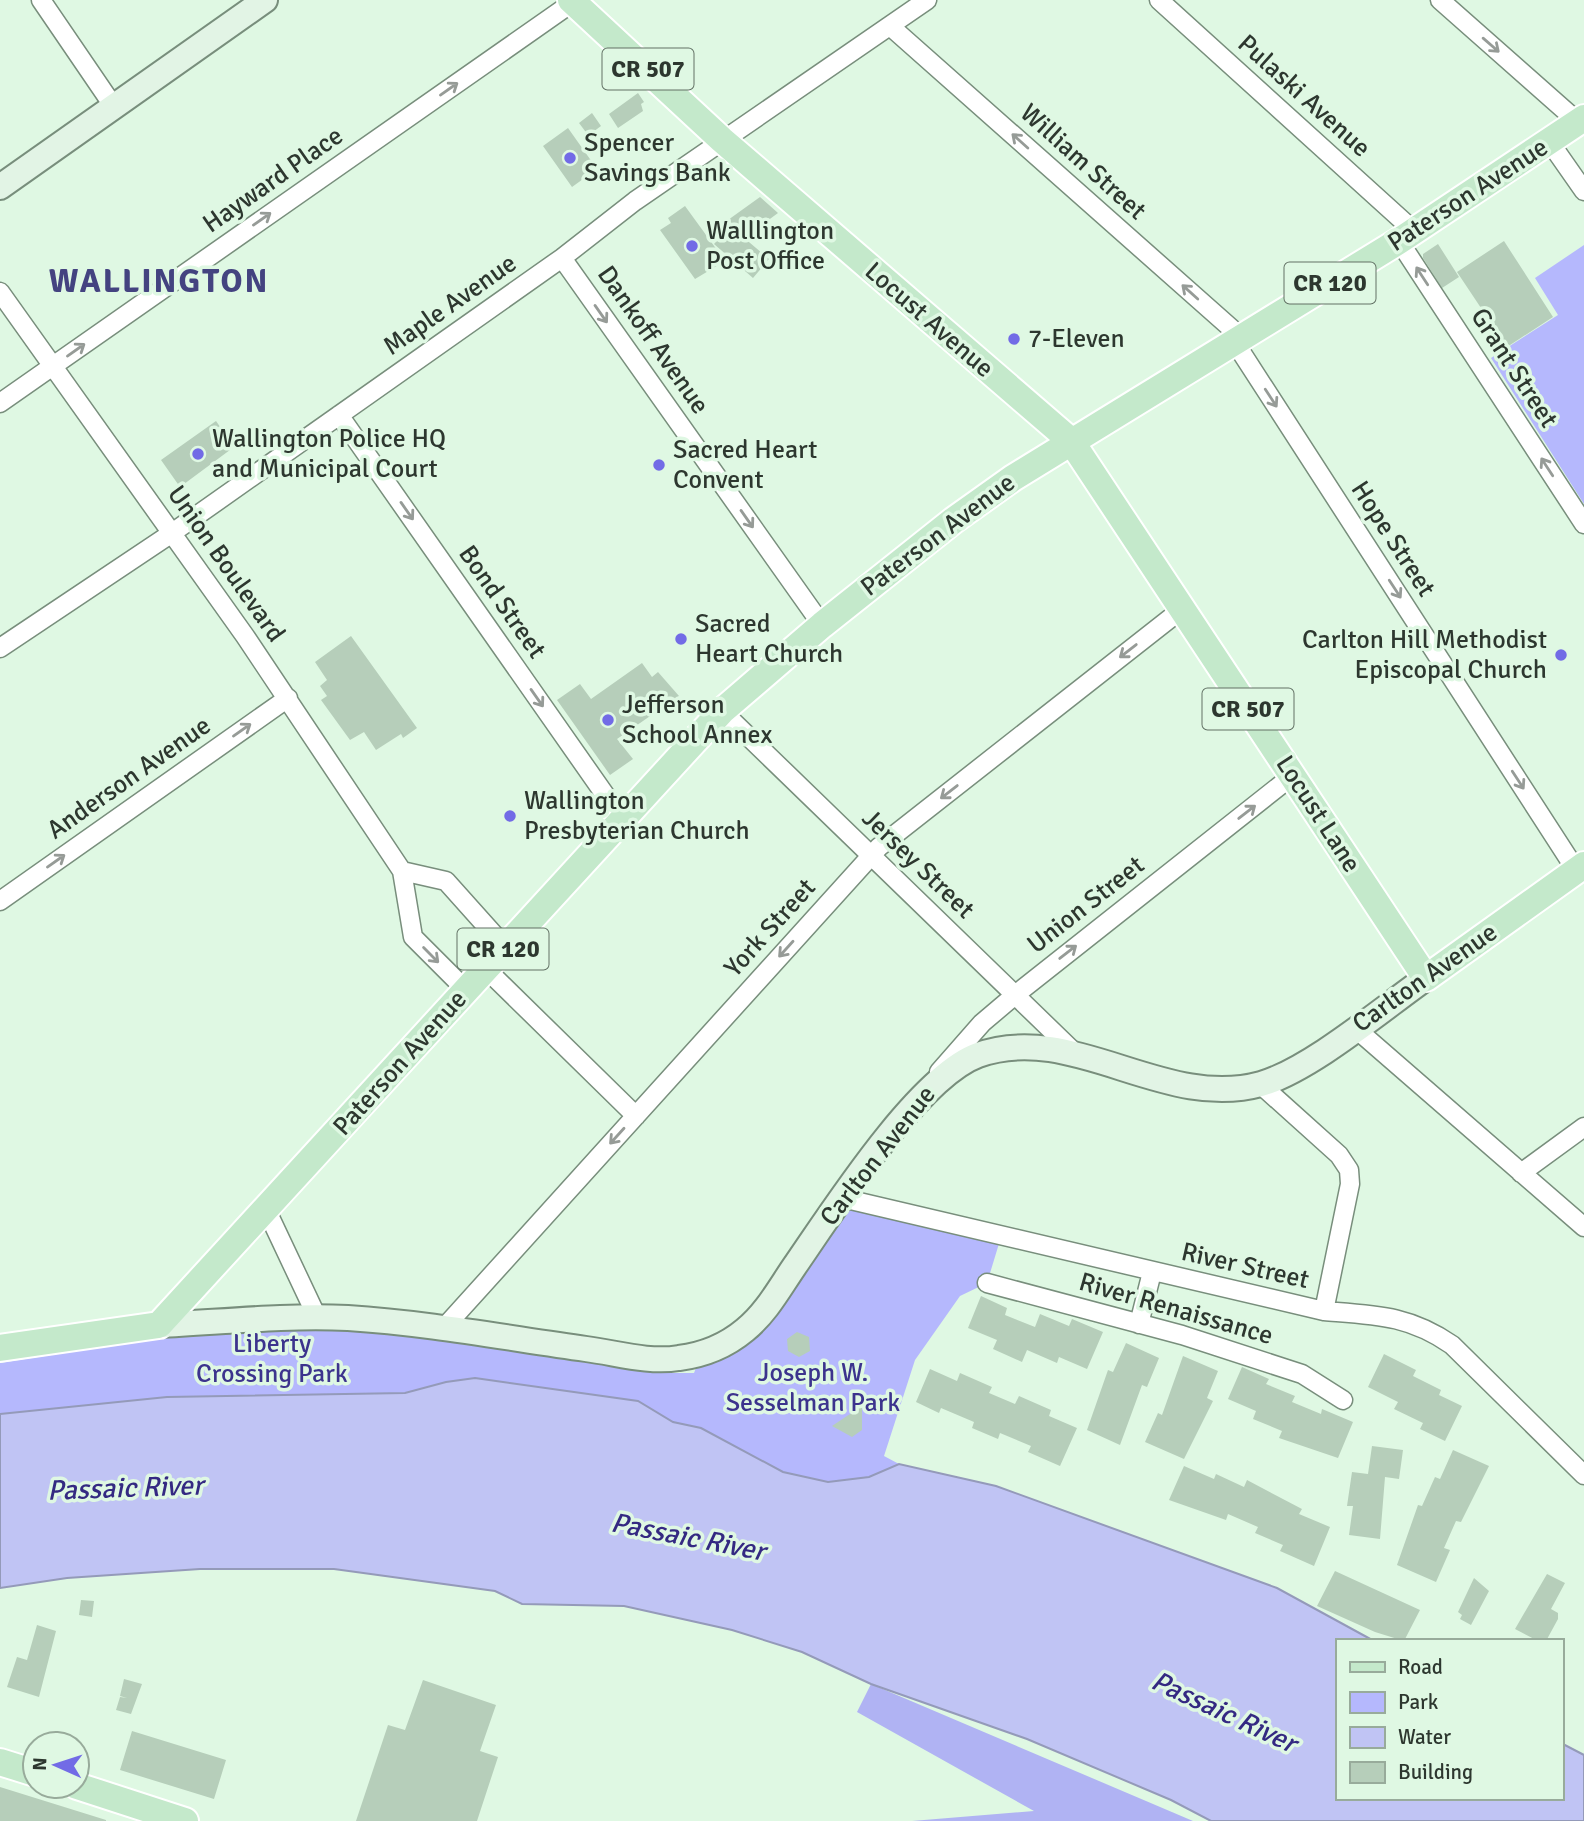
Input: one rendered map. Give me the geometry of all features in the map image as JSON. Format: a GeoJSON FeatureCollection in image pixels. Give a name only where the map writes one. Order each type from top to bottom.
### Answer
{"type":"FeatureCollection","features":[{"type":"Feature","properties":{"kind":"main road","name":"Locust Avenue"},"geometry":{"type":"LineString","coordinates":[[573,1],[722,140],[1071,440]]}},
{"type":"Feature","properties":{"kind":"main road","name":"Paterson Avenue"},"geometry":{"type":"LineString","coordinates":[[159,1325],[267,1211],[485,968],[722,711],[822,625],[954,520],[1071,440],[1407,236],[1581,120]]}},
{"type":"Feature","properties":{"kind":"main road","name":"Locust Lane"},"geometry":{"type":"LineString","coordinates":[[1071,440],[1426,978]]}},
{"type":"Feature","properties":{"kind":"main road","name":"Carlton Avenue"},"geometry":{"type":"LineString","coordinates":[[1426,978],[1580,868]]}},
{"type":"Feature","properties":{"kind":"main road"},"geometry":{"type":"LineString","coordinates":[[0,1348],[159,1325]]}},
{"type":"Feature","properties":{"kind":"main road"},"geometry":{"type":"LineString","coordinates":[[0,1762],[21,1769]]}},
{"type":"Feature","properties":{"kind":"main road"},"geometry":{"type":"LineString","coordinates":[[91,1791],[185,1821]]}},
{"type":"Feature","properties":{"kind":"street"},"geometry":{"type":"LineString","coordinates":[[41,0],[114,107]]}},
{"type":"Feature","properties":{"kind":"street"},"geometry":{"type":"LineString","coordinates":[[0,187],[265,0]]}},
{"type":"Feature","properties":{"kind":"street","name":"Maple Avenue"},"geometry":{"type":"LineString","coordinates":[[0,648],[172,533],[562,258],[722,140],[928,0]]}},
{"type":"Feature","properties":{"kind":"street","name":"Pulaski Avenue"},"geometry":{"type":"LineString","coordinates":[[1159,0],[1407,236]]}},
{"type":"Feature","properties":{"kind":"street"},"geometry":{"type":"LineString","coordinates":[[1440,0],[1581,120]]}},
{"type":"Feature","properties":{"kind":"street","name":"Hayward Place"},"geometry":{"type":"LineString","coordinates":[[0,403],[573,1]]}},
{"type":"Feature","properties":{"kind":"street","name":"William Street"},"geometry":{"type":"LineString","coordinates":[[890,26],[1238,339]]}},
{"type":"Feature","properties":{"kind":"street"},"geometry":{"type":"LineString","coordinates":[[1549,141],[1584,191]]}},
{"type":"Feature","properties":{"kind":"street","name":"Grant Street"},"geometry":{"type":"LineString","coordinates":[[1407,236],[1584,524]]}},
{"type":"Feature","properties":{"kind":"street","name":"Dankoff Avenue"},"geometry":{"type":"LineString","coordinates":[[562,258],[822,625]]}},
{"type":"Feature","properties":{"kind":"street","name":"Union Boulevard"},"geometry":{"type":"LineString","coordinates":[[0,292],[288,698],[402,871],[413,937],[466,990]]}},
{"type":"Feature","properties":{"kind":"street","name":"Hope Street"},"geometry":{"type":"LineString","coordinates":[[1238,339],[1580,868]]}},
{"type":"Feature","properties":{"kind":"street","name":"Bond Street"},"geometry":{"type":"LineString","coordinates":[[339,415],[622,819]]}},
{"type":"Feature","properties":{"kind":"street","name":"York Street"},"geometry":{"type":"LineString","coordinates":[[442,1330],[871,856],[1182,609]]}},
{"type":"Feature","properties":{"kind":"street","name":"Anderson Avenue"},"geometry":{"type":"LineString","coordinates":[[0,901],[288,698]]}},
{"type":"Feature","properties":{"kind":"street","name":"Jersey Street"},"geometry":{"type":"LineString","coordinates":[[722,711],[1078,1055]]}},
{"type":"Feature","properties":{"kind":"street","name":"Union Street"},"geometry":{"type":"LineString","coordinates":[[927,1089],[982,1023],[1292,776]]}},
{"type":"Feature","properties":{"kind":"street"},"geometry":{"type":"LineString","coordinates":[[402,871],[446,881],[505,947]]}},
{"type":"Feature","properties":{"kind":"street"},"geometry":{"type":"LineString","coordinates":[[485,968],[636,1116]]}},
{"type":"Feature","properties":{"kind":"street","name":"Carlton Avenue"},"geometry":{"type":"LineString","coordinates":[[159,1325],[317,1317],[442,1330],[657,1359],[702,1353],[734,1337],[762,1314],[842,1198],[927,1089],[954,1067],[999,1049],[1036,1047],[1078,1055],[1200,1089],[1227,1089],[1260,1084],[1301,1066],[1426,978]]}},
{"type":"Feature","properties":{"kind":"street"},"geometry":{"type":"LineString","coordinates":[[1355,1028],[1584,1227]]}},
{"type":"Feature","properties":{"kind":"street"},"geometry":{"type":"LineString","coordinates":[[1260,1084],[1339,1156],[1349,1170],[1350,1184],[1324,1311]]}},
{"type":"Feature","properties":{"kind":"street"},"geometry":{"type":"LineString","coordinates":[[1521,1173],[1584,1128]]}},
{"type":"Feature","properties":{"kind":"street","name":"River Street"},"geometry":{"type":"LineString","coordinates":[[842,1198],[1324,1311],[1394,1316],[1428,1328],[1452,1345],[1584,1475]]}},
{"type":"Feature","properties":{"kind":"street"},"geometry":{"type":"LineString","coordinates":[[267,1211],[317,1317]]}},
{"type":"Feature","properties":{"kind":"street"},"geometry":{"type":"LineString","coordinates":[[1139,1324],[1152,1272]]}},
{"type":"Feature","properties":{"kind":"street","name":"River Renaissance"},"geometry":{"type":"LineString","coordinates":[[987,1283],[1139,1324],[1303,1374],[1343,1400]]}},
{"type":"Feature","properties":{"kind":"green space"},"geometry":{"type":"Polygon","coordinates":[[[1584,245],[1584,504],[1491,358],[1558,315],[1535,278],[1584,245]]]}},
{"type":"Feature","properties":{"kind":"green space"},"geometry":{"type":"Polygon","coordinates":[[[842,1198],[1001,1237],[987,1283],[960,1296],[915,1360],[884,1456],[899,1464],[869,1477],[828,1482],[783,1472],[701,1428],[673,1422],[638,1401],[446,1382],[405,1393],[167,1397],[0,1414],[0,1363],[261,1322],[447,1336],[518,1351],[671,1373],[694,1373],[702,1353],[724,1344],[842,1198]]]}},
{"type":"Feature","properties":{"kind":"shaded area"},"geometry":{"type":"Polygon","coordinates":[[[871,1684],[1193,1821],[912,1821],[1034,1811],[857,1712],[871,1684]]]}},
{"type":"Feature","properties":{"kind":"water","name":"Passaic River"},"geometry":{"type":"Polygon","coordinates":[[[475,1378],[638,1401],[673,1422],[701,1428],[783,1472],[828,1482],[869,1477],[899,1464],[996,1486],[1277,1588],[1370,1639],[1336,1639],[1336,1800],[1563,1800],[1563,1744],[1584,1755],[1584,1821],[1211,1821],[1171,1800],[1027,1739],[871,1684],[802,1652],[732,1630],[624,1606],[522,1604],[495,1591],[334,1569],[200,1569],[67,1578],[0,1588],[0,1414],[167,1397],[405,1393],[446,1382],[475,1378]]]}},
{"type":"Feature","properties":{"kind":"building"},"geometry":{"type":"Polygon","coordinates":[[[638,93],[644,102],[641,104],[643,111],[618,128],[609,114],[638,93]]]}},
{"type":"Feature","properties":{"kind":"building"},"geometry":{"type":"Polygon","coordinates":[[[592,113],[601,126],[593,132],[596,136],[591,139],[579,123],[592,113]]]}},
{"type":"Feature","properties":{"kind":"building","name":"Spencer Savings Bank"},"geometry":{"type":"Polygon","coordinates":[[[568,128],[597,169],[572,187],[543,146],[568,128]]]}},
{"type":"Feature","properties":{"kind":"building"},"geometry":{"type":"Polygon","coordinates":[[[760,197],[778,213],[747,236],[728,220],[760,197]]]}},
{"type":"Feature","properties":{"kind":"building","name":"Walllington Post Office"},"geometry":{"type":"Polygon","coordinates":[[[685,206],[725,261],[695,279],[660,230],[671,223],[668,218],[685,206]]]}},
{"type":"Feature","properties":{"kind":"building"},"geometry":{"type":"Polygon","coordinates":[[[730,226],[769,259],[753,278],[714,244],[730,226]]]}},
{"type":"Feature","properties":{"kind":"building"},"geometry":{"type":"Polygon","coordinates":[[[1504,241],[1553,317],[1507,347],[1457,272],[1504,241]]]}},
{"type":"Feature","properties":{"kind":"building"},"geometry":{"type":"Polygon","coordinates":[[[1438,244],[1459,277],[1442,288],[1423,258],[1423,254],[1438,244]]]}},
{"type":"Feature","properties":{"kind":"building","name":"Wallington Police HQ and Municipal Court"},"geometry":{"type":"Polygon","coordinates":[[[216,421],[234,447],[180,487],[161,460],[216,421]]]}},
{"type":"Feature","properties":{"kind":"building"},"geometry":{"type":"Polygon","coordinates":[[[351,636],[417,728],[403,738],[401,734],[376,750],[364,732],[350,740],[321,700],[327,696],[320,686],[327,680],[315,662],[351,636]]]}},
{"type":"Feature","properties":{"kind":"building","name":"Jefferson School Annex"},"geometry":{"type":"Polygon","coordinates":[[[642,663],[652,677],[658,672],[679,696],[617,739],[633,759],[610,775],[557,700],[580,684],[591,699],[642,663]]]}},
{"type":"Feature","properties":{"kind":"building"},"geometry":{"type":"Polygon","coordinates":[[[981,1296],[1007,1308],[1005,1315],[1035,1327],[1040,1314],[1069,1326],[1072,1319],[1103,1332],[1087,1369],[1059,1357],[1057,1363],[1027,1350],[1022,1362],[993,1349],[997,1340],[968,1328],[981,1296]]]}},
{"type":"Feature","properties":{"kind":"building"},"geometry":{"type":"Polygon","coordinates":[[[797,1332],[809,1337],[810,1351],[799,1357],[788,1351],[787,1339],[797,1332]]]}},
{"type":"Feature","properties":{"kind":"building"},"geometry":{"type":"Polygon","coordinates":[[[1126,1343],[1159,1358],[1147,1387],[1142,1385],[1120,1445],[1087,1430],[1108,1370],[1113,1372],[1126,1343]]]}},
{"type":"Feature","properties":{"kind":"building"},"geometry":{"type":"Polygon","coordinates":[[[1384,1354],[1416,1370],[1413,1376],[1441,1390],[1439,1395],[1462,1406],[1445,1441],[1420,1429],[1423,1423],[1394,1409],[1398,1402],[1368,1387],[1384,1354]]]}},
{"type":"Feature","properties":{"kind":"building"},"geometry":{"type":"Polygon","coordinates":[[[1183,1356],[1218,1371],[1207,1398],[1213,1401],[1184,1459],[1145,1442],[1158,1413],[1162,1415],[1183,1356]]]}},
{"type":"Feature","properties":{"kind":"building"},"geometry":{"type":"Polygon","coordinates":[[[1242,1367],[1269,1379],[1266,1384],[1295,1396],[1292,1402],[1321,1414],[1322,1409],[1353,1422],[1338,1458],[1279,1438],[1282,1431],[1253,1419],[1256,1411],[1228,1399],[1242,1367]]]}},
{"type":"Feature","properties":{"kind":"building"},"geometry":{"type":"Polygon","coordinates":[[[930,1369],[957,1381],[960,1373],[992,1387],[989,1393],[1015,1404],[1019,1396],[1051,1410],[1049,1416],[1077,1428],[1060,1466],[1028,1452],[1031,1446],[1000,1433],[998,1439],[972,1428],[974,1422],[941,1408],[939,1413],[916,1402],[930,1369]]]}},
{"type":"Feature","properties":{"kind":"building"},"geometry":{"type":"Polygon","coordinates":[[[862,1406],[862,1430],[852,1437],[832,1426],[862,1406]]]}},
{"type":"Feature","properties":{"kind":"building"},"geometry":{"type":"Polygon","coordinates":[[[1372,1446],[1403,1450],[1399,1479],[1385,1477],[1380,1539],[1349,1535],[1353,1506],[1347,1506],[1352,1472],[1368,1474],[1372,1446]]]}},
{"type":"Feature","properties":{"kind":"building"},"geometry":{"type":"Polygon","coordinates":[[[1453,1450],[1489,1466],[1461,1522],[1456,1521],[1444,1548],[1450,1550],[1436,1582],[1397,1565],[1418,1505],[1422,1506],[1435,1477],[1440,1479],[1453,1450]]]}},
{"type":"Feature","properties":{"kind":"building"},"geometry":{"type":"Polygon","coordinates":[[[1184,1466],[1214,1479],[1216,1474],[1244,1487],[1247,1480],[1302,1509],[1299,1514],[1330,1527],[1314,1566],[1280,1551],[1283,1545],[1255,1533],[1258,1527],[1228,1514],[1226,1520],[1169,1500],[1184,1466]]]}},
{"type":"Feature","properties":{"kind":"building"},"geometry":{"type":"Polygon","coordinates":[[[1335,1571],[1420,1610],[1405,1639],[1398,1639],[1317,1606],[1335,1571]]]}},
{"type":"Feature","properties":{"kind":"building"},"geometry":{"type":"Polygon","coordinates":[[[1547,1574],[1565,1583],[1551,1609],[1558,1613],[1558,1619],[1547,1639],[1534,1639],[1515,1629],[1547,1574]]]}},
{"type":"Feature","properties":{"kind":"building"},"geometry":{"type":"Polygon","coordinates":[[[1474,1578],[1489,1591],[1471,1625],[1460,1619],[1462,1615],[1458,1612],[1474,1578]]]}},
{"type":"Feature","properties":{"kind":"building"},"geometry":{"type":"Polygon","coordinates":[[[81,1600],[94,1601],[92,1617],[79,1615],[81,1600]]]}},
{"type":"Feature","properties":{"kind":"building"},"geometry":{"type":"Polygon","coordinates":[[[37,1625],[56,1631],[39,1697],[7,1687],[17,1657],[27,1660],[37,1625]]]}},
{"type":"Feature","properties":{"kind":"building"},"geometry":{"type":"Polygon","coordinates":[[[124,1679],[142,1684],[131,1714],[116,1710],[120,1697],[127,1698],[120,1696],[124,1679]]]}},
{"type":"Feature","properties":{"kind":"building"},"geometry":{"type":"Polygon","coordinates":[[[423,1680],[496,1705],[480,1751],[498,1757],[477,1821],[356,1821],[388,1725],[405,1730],[423,1680]]]}},
{"type":"Feature","properties":{"kind":"building"},"geometry":{"type":"Polygon","coordinates":[[[132,1731],[226,1760],[214,1799],[120,1770],[132,1731]]]}},
{"type":"Feature","properties":{"kind":"building"},"geometry":{"type":"Polygon","coordinates":[[[0,1787],[21,1794],[21,1800],[42,1800],[106,1820],[106,1821],[0,1821],[0,1787]]]}},
{"type":"Feature","properties":{"kind":"place","name":"Spencer Savings Bank"},"geometry":{"type":"Point","coordinates":[570,158]}},
{"type":"Feature","properties":{"kind":"place","name":"Walllington Post Office"},"geometry":{"type":"Point","coordinates":[692,246]}},
{"type":"Feature","properties":{"kind":"place","name":"7-Eleven"},"geometry":{"type":"Point","coordinates":[1014,339]}},
{"type":"Feature","properties":{"kind":"place","name":"Wallington Police HQ and Municipal Court"},"geometry":{"type":"Point","coordinates":[198,454]}},
{"type":"Feature","properties":{"kind":"place","name":"Sacred Heart Convent"},"geometry":{"type":"Point","coordinates":[659,465]}},
{"type":"Feature","properties":{"kind":"place","name":"Sacred Heart Church"},"geometry":{"type":"Point","coordinates":[681,639]}},
{"type":"Feature","properties":{"kind":"place","name":"Carlton Hill Methodist Episcopal Church"},"geometry":{"type":"Point","coordinates":[1561,655]}},
{"type":"Feature","properties":{"kind":"place","name":"Jefferson School Annex"},"geometry":{"type":"Point","coordinates":[608,720]}},
{"type":"Feature","properties":{"kind":"place","name":"Wallington Presbyterian Church"},"geometry":{"type":"Point","coordinates":[510,816]}},
{"type":"Feature","properties":{"kind":"district","name":"WALLINGTON"},"geometry":{"type":"Point","coordinates":[159,281]}},
{"type":"Feature","properties":{"kind":"park label","name":"Liberty Crossing Park"},"geometry":{"type":"Point","coordinates":[272,1359]}},
{"type":"Feature","properties":{"kind":"park label","name":"Joseph W. Sesselman Park"},"geometry":{"type":"Point","coordinates":[813,1388]}}]}
